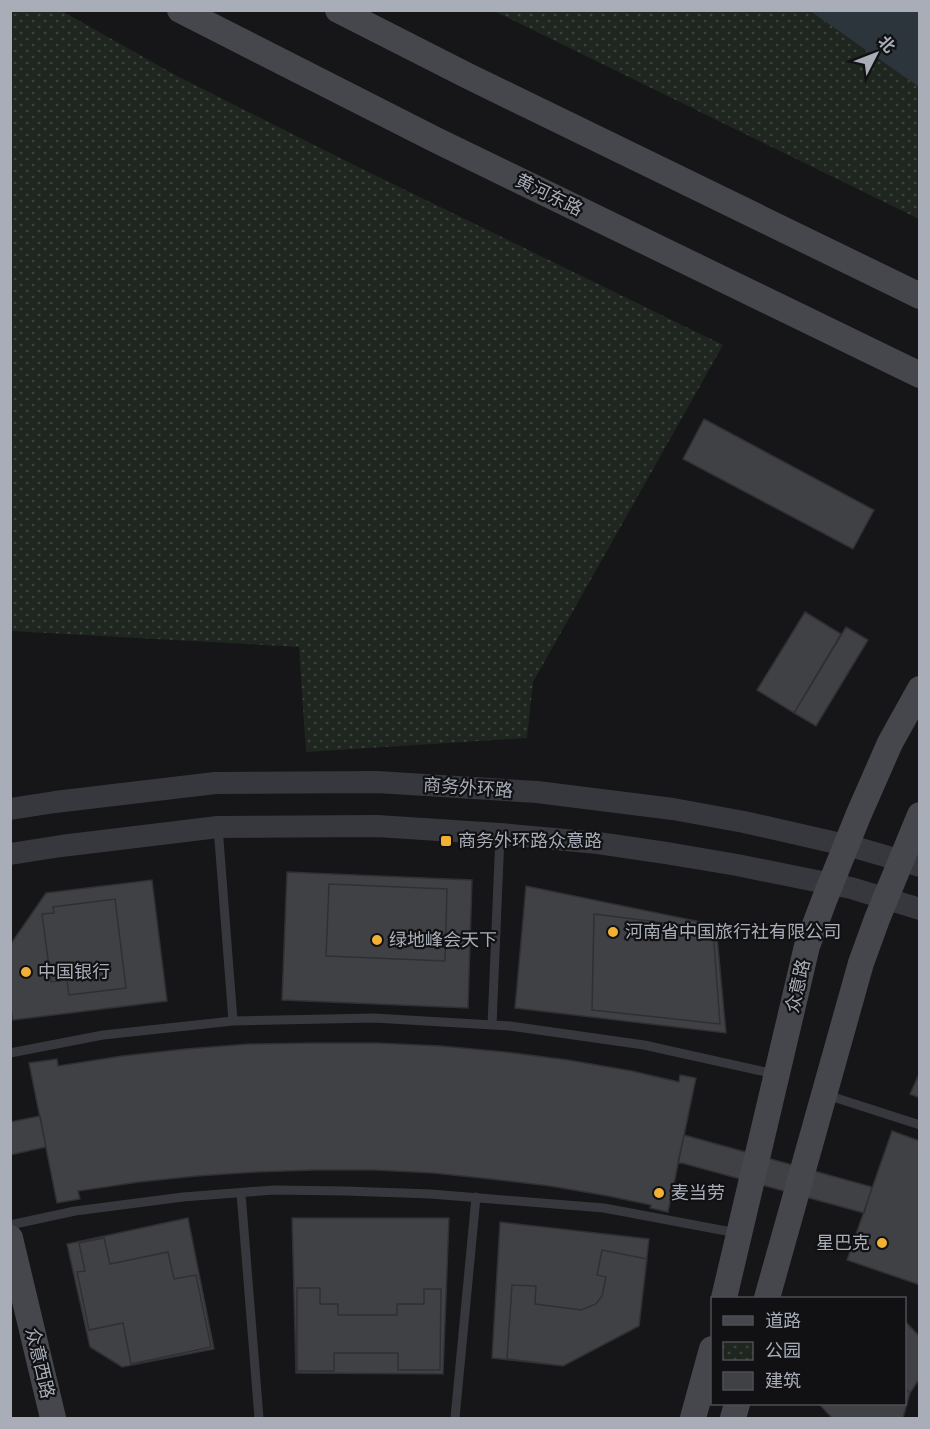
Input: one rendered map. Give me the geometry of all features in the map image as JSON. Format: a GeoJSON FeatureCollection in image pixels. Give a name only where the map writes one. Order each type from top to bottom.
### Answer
{"type":"FeatureCollection","features":[{"type":"Feature","properties":{"kind":"main road","name":"黄河东路"},"geometry":{"type":"LineString","coordinates":[[180,10],[436,140],[920,375]]}},
{"type":"Feature","properties":{"kind":"main road"},"geometry":{"type":"LineString","coordinates":[[338,10],[468,76],[920,296]]}},
{"type":"Feature","properties":{"kind":"main road","name":"众意路"},"geometry":{"type":"LineString","coordinates":[[724,1297],[807,946],[830,884],[890,743],[920,689]]}},
{"type":"Feature","properties":{"kind":"main road"},"geometry":{"type":"LineString","coordinates":[[768,1297],[861,963],[885,898],[910,863],[920,815]]}},
{"type":"Feature","properties":{"kind":"main road","name":"众意西路"},"geometry":{"type":"LineString","coordinates":[[10,1238],[53,1419]]}},
{"type":"Feature","properties":{"kind":"main road"},"geometry":{"type":"LineString","coordinates":[[693,1419],[711,1353]]}},
{"type":"Feature","properties":{"kind":"street","name":"商务外环路"},"geometry":{"type":"LineString","coordinates":[[10,809],[215,783],[377,782],[537,792],[673,809],[846,845],[910,863]]}},
{"type":"Feature","properties":{"kind":"street"},"geometry":{"type":"LineString","coordinates":[[10,854],[72,844],[218,827],[377,826],[598,843],[666,853],[851,888],[920,909]]}},
{"type":"Feature","properties":{"kind":"lane"},"geometry":{"type":"LineString","coordinates":[[218,827],[233,1021]]}},
{"type":"Feature","properties":{"kind":"lane"},"geometry":{"type":"LineString","coordinates":[[492,1025],[500,834]]}},
{"type":"Feature","properties":{"kind":"lane"},"geometry":{"type":"LineString","coordinates":[[10,1053],[103,1035],[233,1021],[374,1018],[510,1026],[644,1045],[777,1075]]}},
{"type":"Feature","properties":{"kind":"lane"},"geometry":{"type":"LineString","coordinates":[[825,1094],[920,1125]]}},
{"type":"Feature","properties":{"kind":"lane"},"geometry":{"type":"LineString","coordinates":[[10,1225],[97,1208],[183,1197],[274,1190],[431,1194],[604,1208],[740,1233]]}},
{"type":"Feature","properties":{"kind":"lane"},"geometry":{"type":"LineString","coordinates":[[241,1193],[259,1419]]}},
{"type":"Feature","properties":{"kind":"lane"},"geometry":{"type":"LineString","coordinates":[[455,1419],[476,1197]]}},
{"type":"Feature","properties":{"kind":"green space"},"geometry":{"type":"Polygon","coordinates":[[[10,11],[62,11],[177,76],[723,345],[533,682],[527,738],[306,752],[299,647],[11,631],[10,11]]]}},
{"type":"Feature","properties":{"kind":"green space"},"geometry":{"type":"Polygon","coordinates":[[[494,11],[810,11],[919,87],[919,219],[494,11]]]}},
{"type":"Feature","properties":{"kind":"shaded area"},"geometry":{"type":"Polygon","coordinates":[[[810,11],[919,11],[919,87],[810,11]]]}},
{"type":"Feature","properties":{"kind":"building"},"geometry":{"type":"Polygon","coordinates":[[[704,419],[874,510],[853,549],[683,459],[704,419]]]}},
{"type":"Feature","properties":{"kind":"building"},"geometry":{"type":"Polygon","coordinates":[[[805,612],[841,634],[794,713],[757,690],[805,612]]]}},
{"type":"Feature","properties":{"kind":"building"},"geometry":{"type":"Polygon","coordinates":[[[846,627],[868,640],[816,726],[794,713],[846,627]]]}},
{"type":"Feature","properties":{"kind":"building","name":"绿地峰会天下"},"geometry":{"type":"Polygon","coordinates":[[[287,872],[472,880],[468,1008],[282,1000],[287,872]]]}},
{"type":"Feature","properties":{"kind":"building"},"geometry":{"type":"Polygon","coordinates":[[[152,880],[167,1001],[13,1020],[10,1004],[10,945],[46,893],[152,880]]]}},
{"type":"Feature","properties":{"kind":"building"},"geometry":{"type":"Polygon","coordinates":[[[329,884],[447,889],[445,961],[326,956],[329,884]]]}},
{"type":"Feature","properties":{"kind":"building"},"geometry":{"type":"Polygon","coordinates":[[[526,886],[716,925],[726,1033],[515,1008],[526,886]]]}},
{"type":"Feature","properties":{"kind":"building"},"geometry":{"type":"Polygon","coordinates":[[[115,899],[126,988],[69,995],[67,980],[51,982],[42,914],[54,913],[53,907],[115,899]]]}},
{"type":"Feature","properties":{"kind":"building"},"geometry":{"type":"Polygon","coordinates":[[[594,914],[713,929],[720,1024],[592,1010],[594,914]]]}},
{"type":"Feature","properties":{"kind":"building"},"geometry":{"type":"Polygon","coordinates":[[[249,1044],[441,1046],[568,1060],[679,1082],[680,1075],[696,1078],[668,1212],[650,1208],[651,1205],[550,1186],[433,1173],[374,1170],[256,1172],[139,1182],[78,1191],[80,1199],[57,1203],[29,1063],[57,1059],[58,1066],[185,1049],[249,1044]]]}},
{"type":"Feature","properties":{"kind":"building"},"geometry":{"type":"Polygon","coordinates":[[[920,1072],[920,1098],[910,1094],[920,1072]]]}},
{"type":"Feature","properties":{"kind":"building"},"geometry":{"type":"Polygon","coordinates":[[[40,1116],[46,1147],[10,1155],[10,1122],[40,1116]]]}},
{"type":"Feature","properties":{"kind":"building"},"geometry":{"type":"Polygon","coordinates":[[[892,1131],[920,1141],[920,1285],[847,1260],[892,1131]]]}},
{"type":"Feature","properties":{"kind":"building"},"geometry":{"type":"Polygon","coordinates":[[[684,1135],[872,1187],[864,1213],[678,1162],[684,1135]]]}},
{"type":"Feature","properties":{"kind":"building"},"geometry":{"type":"Polygon","coordinates":[[[188,1218],[214,1349],[122,1367],[90,1347],[67,1244],[188,1218]]]}},
{"type":"Feature","properties":{"kind":"building"},"geometry":{"type":"Polygon","coordinates":[[[292,1218],[449,1218],[443,1374],[296,1373],[292,1218]]]}},
{"type":"Feature","properties":{"kind":"building"},"geometry":{"type":"Polygon","coordinates":[[[500,1222],[649,1239],[639,1326],[563,1366],[492,1358],[500,1222]]]}},
{"type":"Feature","properties":{"kind":"building"},"geometry":{"type":"Polygon","coordinates":[[[104,1238],[110,1264],[168,1252],[174,1279],[196,1275],[211,1347],[131,1364],[123,1323],[89,1330],[77,1272],[85,1271],[79,1243],[104,1238]]]}},
{"type":"Feature","properties":{"kind":"building"},"geometry":{"type":"Polygon","coordinates":[[[602,1250],[647,1259],[639,1326],[563,1366],[507,1359],[512,1285],[536,1286],[535,1304],[581,1310],[596,1304],[602,1296],[606,1277],[597,1275],[602,1250]]]}},
{"type":"Feature","properties":{"kind":"building"},"geometry":{"type":"Polygon","coordinates":[[[297,1288],[320,1288],[320,1304],[338,1304],[338,1315],[397,1315],[397,1304],[424,1304],[424,1289],[441,1289],[440,1370],[398,1370],[398,1353],[334,1353],[334,1371],[297,1371],[297,1288]]]}},
{"type":"Feature","properties":{"kind":"building"},"geometry":{"type":"Polygon","coordinates":[[[906,1322],[920,1337],[920,1378],[910,1393],[903,1418],[832,1418],[820,1405],[906,1405],[906,1322]]]}},
{"type":"Feature","properties":{"kind":"building"},"geometry":{"type":"Polygon","coordinates":[[[906,1389],[910,1393],[903,1418],[832,1418],[820,1405],[906,1405],[906,1389]]]}},
{"type":"Feature","properties":{"kind":"place","name":"商务外环路众意路"},"geometry":{"type":"Point","coordinates":[446,841]}},
{"type":"Feature","properties":{"kind":"place","name":"河南省中国旅行社有限公司"},"geometry":{"type":"Point","coordinates":[613,932]}},
{"type":"Feature","properties":{"kind":"place","name":"绿地峰会天下"},"geometry":{"type":"Point","coordinates":[377,940]}},
{"type":"Feature","properties":{"kind":"place","name":"中国银行"},"geometry":{"type":"Point","coordinates":[26,972]}},
{"type":"Feature","properties":{"kind":"place","name":"麦当劳"},"geometry":{"type":"Point","coordinates":[659,1193]}},
{"type":"Feature","properties":{"kind":"place","name":"星巴克"},"geometry":{"type":"Point","coordinates":[882,1243]}}]}
